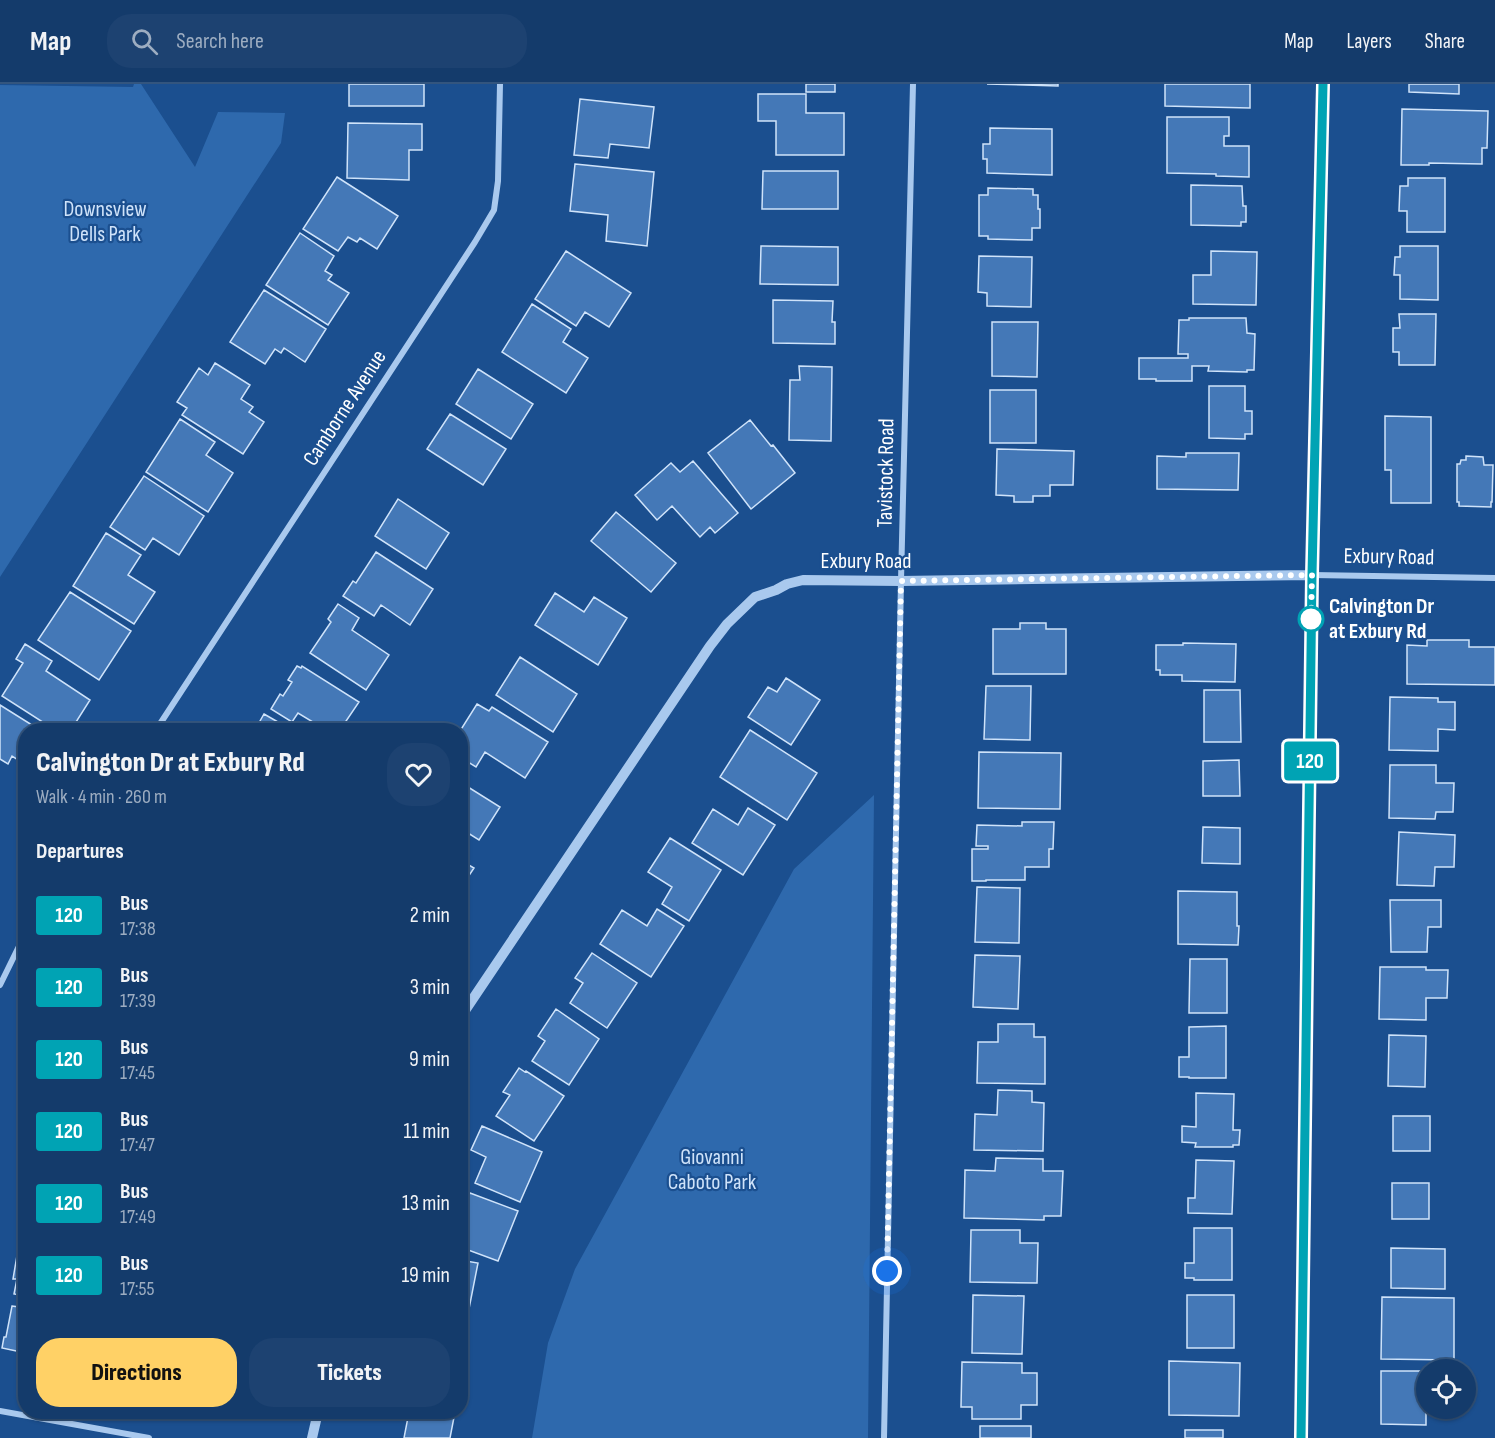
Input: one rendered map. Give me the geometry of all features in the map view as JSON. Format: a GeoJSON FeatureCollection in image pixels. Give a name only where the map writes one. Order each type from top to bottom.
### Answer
{"type":"FeatureCollection","features":[{"type":"Feature","properties":{"kind":"street","name":"Camborne Avenue"},"geometry":{"type":"LineString","coordinates":[[161,723],[469,252],[494,210],[498,181],[500,84]]}},
{"type":"Feature","properties":{"kind":"street","name":"Tavistock Road"},"geometry":{"type":"LineString","coordinates":[[884,1438],[913,84]]}},
{"type":"Feature","properties":{"kind":"street"},"geometry":{"type":"LineString","coordinates":[[1301,1438],[1312,575],[1323,84]]}},
{"type":"Feature","properties":{"kind":"street","name":"Exbury Road"},"geometry":{"type":"LineString","coordinates":[[468,1006],[703,656],[727,624],[756,597],[787,584],[803,580],[901,581],[1312,575],[1495,578]]}},
{"type":"Feature","properties":{"kind":"street"},"geometry":{"type":"LineString","coordinates":[[0,985],[18,948]]}},
{"type":"Feature","properties":{"kind":"street"},"geometry":{"type":"LineString","coordinates":[[0,1411],[18,1414]]}},
{"type":"Feature","properties":{"kind":"street"},"geometry":{"type":"LineString","coordinates":[[44,1419],[149,1438]]}},
{"type":"Feature","properties":{"kind":"street"},"geometry":{"type":"LineString","coordinates":[[312,1438],[316,1419]]}},
{"type":"Feature","properties":{"kind":"green space","name":"Downsview Dells Park"},"geometry":{"type":"Polygon","coordinates":[[[134,84],[141,84],[195,167],[218,112],[285,113],[281,143],[0,577],[0,85],[133,87],[134,84]]]}},
{"type":"Feature","properties":{"kind":"green space","name":"Giovanni Caboto Park"},"geometry":{"type":"Polygon","coordinates":[[[874,795],[868,1438],[532,1438],[548,1343],[575,1269],[794,869],[874,795]]]}},
{"type":"Feature","properties":{"kind":"building"},"geometry":{"type":"Polygon","coordinates":[[[349,84],[424,84],[424,106],[349,106],[349,84]]]}},
{"type":"Feature","properties":{"kind":"building"},"geometry":{"type":"Polygon","coordinates":[[[806,84],[835,84],[835,92],[806,92],[806,84]]]}},
{"type":"Feature","properties":{"kind":"building"},"geometry":{"type":"Polygon","coordinates":[[[987,84],[1058,84],[1058,86],[987,84]]]}},
{"type":"Feature","properties":{"kind":"building"},"geometry":{"type":"Polygon","coordinates":[[[1165,84],[1250,84],[1250,108],[1165,106],[1165,84]]]}},
{"type":"Feature","properties":{"kind":"building"},"geometry":{"type":"Polygon","coordinates":[[[1409,84],[1459,84],[1459,94],[1409,92],[1409,84]]]}},
{"type":"Feature","properties":{"kind":"building"},"geometry":{"type":"Polygon","coordinates":[[[758,94],[806,94],[806,113],[844,113],[844,155],[776,155],[776,121],[758,121],[758,94]]]}},
{"type":"Feature","properties":{"kind":"building"},"geometry":{"type":"Polygon","coordinates":[[[580,99],[654,107],[649,148],[610,144],[608,158],[574,155],[580,99]]]}},
{"type":"Feature","properties":{"kind":"building"},"geometry":{"type":"Polygon","coordinates":[[[1402,109],[1488,111],[1487,148],[1482,148],[1482,164],[1401,165],[1402,109]]]}},
{"type":"Feature","properties":{"kind":"building"},"geometry":{"type":"Polygon","coordinates":[[[1167,117],[1229,117],[1229,136],[1224,136],[1224,146],[1249,146],[1249,177],[1167,173],[1167,117]]]}},
{"type":"Feature","properties":{"kind":"building"},"geometry":{"type":"Polygon","coordinates":[[[348,123],[422,124],[422,150],[409,150],[409,180],[347,178],[348,123]]]}},
{"type":"Feature","properties":{"kind":"building"},"geometry":{"type":"Polygon","coordinates":[[[990,128],[1052,129],[1052,175],[987,173],[987,159],[983,159],[983,144],[990,144],[990,128]]]}},
{"type":"Feature","properties":{"kind":"building"},"geometry":{"type":"Polygon","coordinates":[[[575,164],[654,172],[647,246],[606,241],[608,215],[570,211],[575,164]]]}},
{"type":"Feature","properties":{"kind":"building"},"geometry":{"type":"Polygon","coordinates":[[[763,171],[838,171],[838,209],[762,209],[763,171]]]}},
{"type":"Feature","properties":{"kind":"building"},"geometry":{"type":"Polygon","coordinates":[[[337,177],[398,216],[377,249],[360,238],[357,242],[348,237],[338,251],[303,229],[337,177]]]}},
{"type":"Feature","properties":{"kind":"building"},"geometry":{"type":"Polygon","coordinates":[[[1408,178],[1445,178],[1445,232],[1407,232],[1407,211],[1399,211],[1400,186],[1408,186],[1408,178]]]}},
{"type":"Feature","properties":{"kind":"building"},"geometry":{"type":"Polygon","coordinates":[[[1191,185],[1242,186],[1246,222],[1241,222],[1241,226],[1191,225],[1191,185]]]}},
{"type":"Feature","properties":{"kind":"building"},"geometry":{"type":"Polygon","coordinates":[[[988,188],[1033,189],[1033,195],[1038,195],[1040,228],[1032,228],[1032,240],[988,239],[988,236],[979,236],[979,195],[988,195],[988,188]]]}},
{"type":"Feature","properties":{"kind":"building"},"geometry":{"type":"Polygon","coordinates":[[[300,233],[334,256],[325,271],[332,275],[328,280],[349,293],[328,325],[266,285],[300,233]]]}},
{"type":"Feature","properties":{"kind":"building"},"geometry":{"type":"Polygon","coordinates":[[[761,246],[838,247],[838,285],[760,284],[761,246]]]}},
{"type":"Feature","properties":{"kind":"building"},"geometry":{"type":"Polygon","coordinates":[[[1400,246],[1438,246],[1438,300],[1400,299],[1400,275],[1394,275],[1395,257],[1400,257],[1400,246]]]}},
{"type":"Feature","properties":{"kind":"building"},"geometry":{"type":"Polygon","coordinates":[[[566,251],[631,293],[609,327],[585,312],[576,326],[535,299],[566,251]]]}},
{"type":"Feature","properties":{"kind":"building"},"geometry":{"type":"Polygon","coordinates":[[[1211,251],[1257,252],[1256,305],[1193,304],[1193,275],[1211,275],[1211,251]]]}},
{"type":"Feature","properties":{"kind":"building"},"geometry":{"type":"Polygon","coordinates":[[[979,256],[1032,257],[1031,307],[987,306],[987,293],[978,292],[979,256]]]}},
{"type":"Feature","properties":{"kind":"building"},"geometry":{"type":"Polygon","coordinates":[[[264,290],[326,329],[305,362],[284,348],[281,353],[275,349],[265,364],[230,342],[264,290]]]}},
{"type":"Feature","properties":{"kind":"building"},"geometry":{"type":"Polygon","coordinates":[[[773,300],[833,301],[832,322],[835,322],[835,344],[773,343],[773,300]]]}},
{"type":"Feature","properties":{"kind":"building"},"geometry":{"type":"Polygon","coordinates":[[[532,304],[571,329],[563,342],[588,358],[566,393],[502,352],[532,304]]]}},
{"type":"Feature","properties":{"kind":"building"},"geometry":{"type":"Polygon","coordinates":[[[1399,314],[1436,314],[1435,365],[1399,365],[1399,352],[1393,352],[1393,328],[1400,328],[1399,314]]]}},
{"type":"Feature","properties":{"kind":"building"},"geometry":{"type":"Polygon","coordinates":[[[1189,318],[1246,318],[1247,333],[1255,334],[1254,370],[1247,370],[1247,372],[1208,371],[1209,366],[1192,366],[1192,381],[1139,379],[1139,358],[1188,358],[1188,354],[1178,354],[1179,320],[1189,320],[1189,318]]]}},
{"type":"Feature","properties":{"kind":"building"},"geometry":{"type":"Polygon","coordinates":[[[992,322],[1038,322],[1037,377],[992,376],[992,322]]]}},
{"type":"Feature","properties":{"kind":"building"},"geometry":{"type":"Polygon","coordinates":[[[215,363],[250,385],[241,399],[253,407],[249,412],[264,422],[243,454],[182,415],[187,408],[177,402],[199,368],[208,375],[215,363]]]}},
{"type":"Feature","properties":{"kind":"building"},"geometry":{"type":"Polygon","coordinates":[[[799,366],[832,367],[831,441],[789,440],[790,380],[800,380],[799,366]]]}},
{"type":"Feature","properties":{"kind":"building"},"geometry":{"type":"Polygon","coordinates":[[[478,369],[533,404],[511,439],[456,404],[478,369]]]}},
{"type":"Feature","properties":{"kind":"building"},"geometry":{"type":"Polygon","coordinates":[[[1209,386],[1245,386],[1245,411],[1252,411],[1252,434],[1245,434],[1245,439],[1209,438],[1209,386]]]}},
{"type":"Feature","properties":{"kind":"building"},"geometry":{"type":"Polygon","coordinates":[[[990,390],[1036,390],[1036,443],[990,443],[990,390]]]}},
{"type":"Feature","properties":{"kind":"building"},"geometry":{"type":"Polygon","coordinates":[[[450,414],[506,449],[483,485],[427,449],[450,414]]]}},
{"type":"Feature","properties":{"kind":"building"},"geometry":{"type":"Polygon","coordinates":[[[1385,416],[1431,417],[1431,503],[1391,503],[1391,470],[1385,470],[1385,416]]]}},
{"type":"Feature","properties":{"kind":"building"},"geometry":{"type":"Polygon","coordinates":[[[180,419],[215,442],[206,455],[233,473],[208,512],[146,472],[180,419]]]}},
{"type":"Feature","properties":{"kind":"building"},"geometry":{"type":"Polygon","coordinates":[[[750,420],[795,473],[751,509],[708,453],[750,420]]]}},
{"type":"Feature","properties":{"kind":"building"},"geometry":{"type":"Polygon","coordinates":[[[997,449],[1074,451],[1073,485],[1050,485],[1050,496],[1033,496],[1033,502],[1014,502],[1014,496],[996,495],[997,449]]]}},
{"type":"Feature","properties":{"kind":"building"},"geometry":{"type":"Polygon","coordinates":[[[1186,453],[1239,453],[1238,490],[1157,489],[1157,456],[1186,457],[1186,453]]]}},
{"type":"Feature","properties":{"kind":"building"},"geometry":{"type":"Polygon","coordinates":[[[1466,456],[1483,457],[1484,465],[1493,465],[1491,507],[1459,506],[1457,502],[1457,464],[1460,464],[1461,460],[1466,460],[1466,456]]]}},
{"type":"Feature","properties":{"kind":"building"},"geometry":{"type":"Polygon","coordinates":[[[693,461],[738,513],[715,533],[710,527],[700,537],[672,506],[657,520],[635,495],[671,463],[680,472],[693,461]]]}},
{"type":"Feature","properties":{"kind":"building"},"geometry":{"type":"Polygon","coordinates":[[[144,476],[204,516],[179,555],[153,538],[145,550],[110,527],[144,476]]]}},
{"type":"Feature","properties":{"kind":"building"},"geometry":{"type":"Polygon","coordinates":[[[398,499],[449,533],[426,569],[375,536],[398,499]]]}},
{"type":"Feature","properties":{"kind":"building"},"geometry":{"type":"Polygon","coordinates":[[[616,512],[676,563],[651,592],[591,541],[616,512]]]}},
{"type":"Feature","properties":{"kind":"building"},"geometry":{"type":"Polygon","coordinates":[[[106,533],[141,555],[128,575],[155,592],[134,624],[73,586],[106,533]]]}},
{"type":"Feature","properties":{"kind":"building"},"geometry":{"type":"Polygon","coordinates":[[[376,552],[433,589],[410,625],[381,605],[374,616],[343,596],[353,581],[356,583],[376,552]]]}},
{"type":"Feature","properties":{"kind":"building"},"geometry":{"type":"Polygon","coordinates":[[[70,592],[131,631],[99,680],[38,640],[70,592]]]}},
{"type":"Feature","properties":{"kind":"building"},"geometry":{"type":"Polygon","coordinates":[[[555,593],[584,612],[594,597],[627,618],[598,665],[535,625],[555,593]]]}},
{"type":"Feature","properties":{"kind":"building"},"geometry":{"type":"Polygon","coordinates":[[[338,604],[359,618],[352,630],[389,655],[366,690],[310,653],[331,622],[328,619],[338,604]]]}},
{"type":"Feature","properties":{"kind":"building"},"geometry":{"type":"Polygon","coordinates":[[[1020,623],[1046,623],[1046,629],[1066,629],[1066,674],[993,674],[993,629],[1020,629],[1020,623]]]}},
{"type":"Feature","properties":{"kind":"building"},"geometry":{"type":"Polygon","coordinates":[[[1427,640],[1469,640],[1469,647],[1495,647],[1495,685],[1407,684],[1407,645],[1427,646],[1427,640]]]}},
{"type":"Feature","properties":{"kind":"building"},"geometry":{"type":"Polygon","coordinates":[[[1183,643],[1236,644],[1235,682],[1182,681],[1182,675],[1160,675],[1160,670],[1156,670],[1156,645],[1183,645],[1183,643]]]}},
{"type":"Feature","properties":{"kind":"building"},"geometry":{"type":"Polygon","coordinates":[[[25,644],[52,661],[46,671],[90,700],[75,723],[44,723],[2,696],[23,663],[16,659],[25,644]]]}},
{"type":"Feature","properties":{"kind":"building"},"geometry":{"type":"Polygon","coordinates":[[[520,657],[577,694],[553,732],[496,695],[520,657]]]}},
{"type":"Feature","properties":{"kind":"building"},"geometry":{"type":"Polygon","coordinates":[[[297,666],[301,668],[302,666],[359,702],[345,723],[314,723],[298,713],[292,722],[271,709],[280,694],[283,696],[292,682],[288,680],[297,666]]]}},
{"type":"Feature","properties":{"kind":"building"},"geometry":{"type":"Polygon","coordinates":[[[786,678],[820,700],[791,745],[748,717],[768,687],[777,692],[786,678]]]}},
{"type":"Feature","properties":{"kind":"building"},"geometry":{"type":"Polygon","coordinates":[[[986,686],[1031,686],[1030,740],[984,739],[986,686]]]}},
{"type":"Feature","properties":{"kind":"building"},"geometry":{"type":"Polygon","coordinates":[[[1204,690],[1240,690],[1241,742],[1204,742],[1204,690]]]}},
{"type":"Feature","properties":{"kind":"building"},"geometry":{"type":"Polygon","coordinates":[[[1390,697],[1438,698],[1438,702],[1455,702],[1455,730],[1438,729],[1438,751],[1389,750],[1390,697]]]}},
{"type":"Feature","properties":{"kind":"building"},"geometry":{"type":"Polygon","coordinates":[[[477,704],[489,711],[492,707],[548,742],[525,778],[485,752],[476,767],[468,762],[468,723],[465,723],[477,704]]]}},
{"type":"Feature","properties":{"kind":"building"},"geometry":{"type":"Polygon","coordinates":[[[0,705],[29,723],[18,723],[18,760],[12,756],[8,764],[0,759],[0,705]]]}},
{"type":"Feature","properties":{"kind":"building"},"geometry":{"type":"Polygon","coordinates":[[[264,714],[280,723],[259,723],[264,714]]]}},
{"type":"Feature","properties":{"kind":"building"},"geometry":{"type":"Polygon","coordinates":[[[750,730],[817,773],[787,820],[720,777],[750,730]]]}},
{"type":"Feature","properties":{"kind":"building"},"geometry":{"type":"Polygon","coordinates":[[[979,752],[1061,753],[1060,809],[978,808],[979,752]]]}},
{"type":"Feature","properties":{"kind":"building"},"geometry":{"type":"Polygon","coordinates":[[[1239,760],[1240,796],[1203,796],[1203,761],[1239,760]]]}},
{"type":"Feature","properties":{"kind":"building"},"geometry":{"type":"Polygon","coordinates":[[[1390,765],[1436,765],[1436,783],[1454,783],[1453,812],[1436,812],[1435,819],[1389,818],[1390,765]]]}},
{"type":"Feature","properties":{"kind":"building"},"geometry":{"type":"Polygon","coordinates":[[[468,787],[500,807],[479,840],[468,833],[468,787]]]}},
{"type":"Feature","properties":{"kind":"building"},"geometry":{"type":"Polygon","coordinates":[[[748,808],[775,825],[743,875],[692,843],[713,809],[738,825],[748,808]]]}},
{"type":"Feature","properties":{"kind":"building"},"geometry":{"type":"Polygon","coordinates":[[[1022,822],[1054,822],[1053,849],[1049,849],[1049,867],[1025,867],[1025,880],[972,881],[972,849],[988,849],[988,846],[976,846],[977,825],[1022,826],[1022,822]]]}},
{"type":"Feature","properties":{"kind":"building"},"geometry":{"type":"Polygon","coordinates":[[[1203,827],[1240,828],[1240,864],[1202,863],[1203,827]]]}},
{"type":"Feature","properties":{"kind":"building"},"geometry":{"type":"Polygon","coordinates":[[[1399,832],[1455,835],[1454,867],[1435,867],[1434,886],[1397,885],[1399,832]]]}},
{"type":"Feature","properties":{"kind":"building"},"geometry":{"type":"Polygon","coordinates":[[[670,838],[721,870],[689,921],[662,904],[672,887],[648,872],[670,838]]]}},
{"type":"Feature","properties":{"kind":"building"},"geometry":{"type":"Polygon","coordinates":[[[468,865],[474,868],[468,877],[468,865]]]}},
{"type":"Feature","properties":{"kind":"building"},"geometry":{"type":"Polygon","coordinates":[[[977,887],[1020,888],[1019,943],[975,942],[977,887]]]}},
{"type":"Feature","properties":{"kind":"building"},"geometry":{"type":"Polygon","coordinates":[[[1178,891],[1237,892],[1238,945],[1178,944],[1178,891]]]}},
{"type":"Feature","properties":{"kind":"building"},"geometry":{"type":"Polygon","coordinates":[[[1390,900],[1441,900],[1441,927],[1428,927],[1427,952],[1391,952],[1390,900]]]}},
{"type":"Feature","properties":{"kind":"building"},"geometry":{"type":"Polygon","coordinates":[[[657,909],[684,926],[651,977],[600,944],[622,910],[647,926],[657,909]]]}},
{"type":"Feature","properties":{"kind":"building"},"geometry":{"type":"Polygon","coordinates":[[[592,953],[637,983],[607,1028],[570,1003],[583,983],[575,978],[592,953]]]}},
{"type":"Feature","properties":{"kind":"building"},"geometry":{"type":"Polygon","coordinates":[[[975,955],[1020,956],[1018,1009],[973,1007],[975,955]]]}},
{"type":"Feature","properties":{"kind":"building"},"geometry":{"type":"Polygon","coordinates":[[[1190,959],[1227,959],[1227,1013],[1189,1013],[1190,959]]]}},
{"type":"Feature","properties":{"kind":"building"},"geometry":{"type":"Polygon","coordinates":[[[1380,967],[1426,967],[1426,970],[1448,970],[1447,998],[1426,998],[1426,1020],[1379,1019],[1380,967]]]}},
{"type":"Feature","properties":{"kind":"building"},"geometry":{"type":"Polygon","coordinates":[[[556,1009],[599,1039],[569,1085],[532,1061],[545,1041],[538,1036],[556,1009]]]}},
{"type":"Feature","properties":{"kind":"building"},"geometry":{"type":"Polygon","coordinates":[[[998,1024],[1034,1024],[1034,1037],[1045,1037],[1045,1084],[977,1083],[978,1042],[998,1042],[998,1024]]]}},
{"type":"Feature","properties":{"kind":"building"},"geometry":{"type":"Polygon","coordinates":[[[1226,1026],[1226,1078],[1179,1077],[1179,1057],[1189,1057],[1189,1027],[1226,1026]]]}},
{"type":"Feature","properties":{"kind":"building"},"geometry":{"type":"Polygon","coordinates":[[[1389,1035],[1426,1036],[1425,1087],[1388,1086],[1389,1035]]]}},
{"type":"Feature","properties":{"kind":"building"},"geometry":{"type":"Polygon","coordinates":[[[519,1068],[564,1096],[534,1141],[496,1116],[510,1095],[503,1092],[519,1068]]]}},
{"type":"Feature","properties":{"kind":"building"},"geometry":{"type":"Polygon","coordinates":[[[998,1090],[1032,1091],[1032,1102],[1044,1103],[1043,1151],[974,1150],[975,1114],[997,1115],[998,1090]]]}},
{"type":"Feature","properties":{"kind":"building"},"geometry":{"type":"Polygon","coordinates":[[[1196,1093],[1234,1094],[1233,1130],[1240,1130],[1239,1145],[1195,1147],[1196,1143],[1182,1142],[1182,1126],[1196,1127],[1196,1093]]]}},
{"type":"Feature","properties":{"kind":"building"},"geometry":{"type":"Polygon","coordinates":[[[1393,1116],[1430,1116],[1430,1151],[1393,1151],[1393,1116]]]}},
{"type":"Feature","properties":{"kind":"building"},"geometry":{"type":"Polygon","coordinates":[[[482,1126],[542,1152],[520,1202],[475,1183],[486,1157],[471,1150],[482,1126]]]}},
{"type":"Feature","properties":{"kind":"building"},"geometry":{"type":"Polygon","coordinates":[[[996,1158],[1043,1159],[1043,1171],[1063,1171],[1061,1216],[1044,1216],[1044,1220],[964,1218],[965,1170],[995,1171],[996,1158]]]}},
{"type":"Feature","properties":{"kind":"building"},"geometry":{"type":"Polygon","coordinates":[[[1196,1160],[1234,1161],[1232,1214],[1188,1213],[1188,1198],[1195,1198],[1196,1160]]]}},
{"type":"Feature","properties":{"kind":"building"},"geometry":{"type":"Polygon","coordinates":[[[1392,1183],[1429,1183],[1429,1219],[1392,1219],[1392,1183]]]}},
{"type":"Feature","properties":{"kind":"building"},"geometry":{"type":"Polygon","coordinates":[[[470,1193],[518,1211],[498,1261],[468,1250],[468,1198],[470,1193]]]}},
{"type":"Feature","properties":{"kind":"building"},"geometry":{"type":"Polygon","coordinates":[[[1194,1228],[1232,1228],[1232,1280],[1185,1278],[1185,1263],[1194,1263],[1194,1228]]]}},
{"type":"Feature","properties":{"kind":"building"},"geometry":{"type":"Polygon","coordinates":[[[971,1230],[1020,1230],[1020,1243],[1038,1243],[1037,1283],[970,1282],[971,1230]]]}},
{"type":"Feature","properties":{"kind":"building"},"geometry":{"type":"Polygon","coordinates":[[[1391,1248],[1445,1249],[1445,1289],[1391,1288],[1391,1248]]]}},
{"type":"Feature","properties":{"kind":"building"},"geometry":{"type":"Polygon","coordinates":[[[18,1250],[18,1295],[14,1294],[17,1279],[13,1279],[18,1250]]]}},
{"type":"Feature","properties":{"kind":"building"},"geometry":{"type":"Polygon","coordinates":[[[468,1261],[478,1263],[468,1314],[468,1261]]]}},
{"type":"Feature","properties":{"kind":"building"},"geometry":{"type":"Polygon","coordinates":[[[973,1295],[1024,1296],[1022,1354],[972,1353],[973,1295]]]}},
{"type":"Feature","properties":{"kind":"building"},"geometry":{"type":"Polygon","coordinates":[[[1187,1295],[1234,1295],[1234,1348],[1187,1348],[1187,1295]]]}},
{"type":"Feature","properties":{"kind":"building"},"geometry":{"type":"Polygon","coordinates":[[[1382,1297],[1454,1298],[1454,1359],[1381,1359],[1382,1297]]]}},
{"type":"Feature","properties":{"kind":"building"},"geometry":{"type":"Polygon","coordinates":[[[12,1306],[18,1307],[18,1351],[2,1348],[4,1337],[6,1337],[12,1306]]]}},
{"type":"Feature","properties":{"kind":"building"},"geometry":{"type":"Polygon","coordinates":[[[1169,1361],[1240,1363],[1239,1416],[1169,1415],[1169,1361]]]}},
{"type":"Feature","properties":{"kind":"building"},"geometry":{"type":"Polygon","coordinates":[[[962,1362],[1022,1363],[1022,1373],[1037,1373],[1037,1405],[1021,1405],[1021,1419],[972,1419],[972,1407],[961,1407],[962,1362]]]}},
{"type":"Feature","properties":{"kind":"building"},"geometry":{"type":"Polygon","coordinates":[[[1381,1371],[1416,1371],[1416,1419],[1426,1419],[1426,1425],[1381,1424],[1381,1371]]]}},
{"type":"Feature","properties":{"kind":"building"},"geometry":{"type":"Polygon","coordinates":[[[408,1419],[454,1419],[450,1438],[404,1438],[408,1419]]]}},
{"type":"Feature","properties":{"kind":"building"},"geometry":{"type":"Polygon","coordinates":[[[980,1426],[1031,1426],[1031,1438],[980,1438],[980,1426]]]}},
{"type":"Feature","properties":{"kind":"building"},"geometry":{"type":"Polygon","coordinates":[[[1185,1430],[1223,1430],[1223,1438],[1185,1438],[1185,1430]]]}},
{"type":"Feature","properties":{"kind":"bus line","name":"120"},"geometry":{"type":"LineString","coordinates":[[1301,1438],[1312,575],[1323,84]]}},
{"type":"Feature","properties":{"kind":"place","name":"Calvington Dr at Exbury Rd"},"geometry":{"type":"Point","coordinates":[1311,619]}},
{"type":"Feature","properties":{"kind":"route"},"geometry":{"type":"LineString","coordinates":[[887,1271],[901,581],[1312,575],[1311,623],[1311,619]]}}]}
